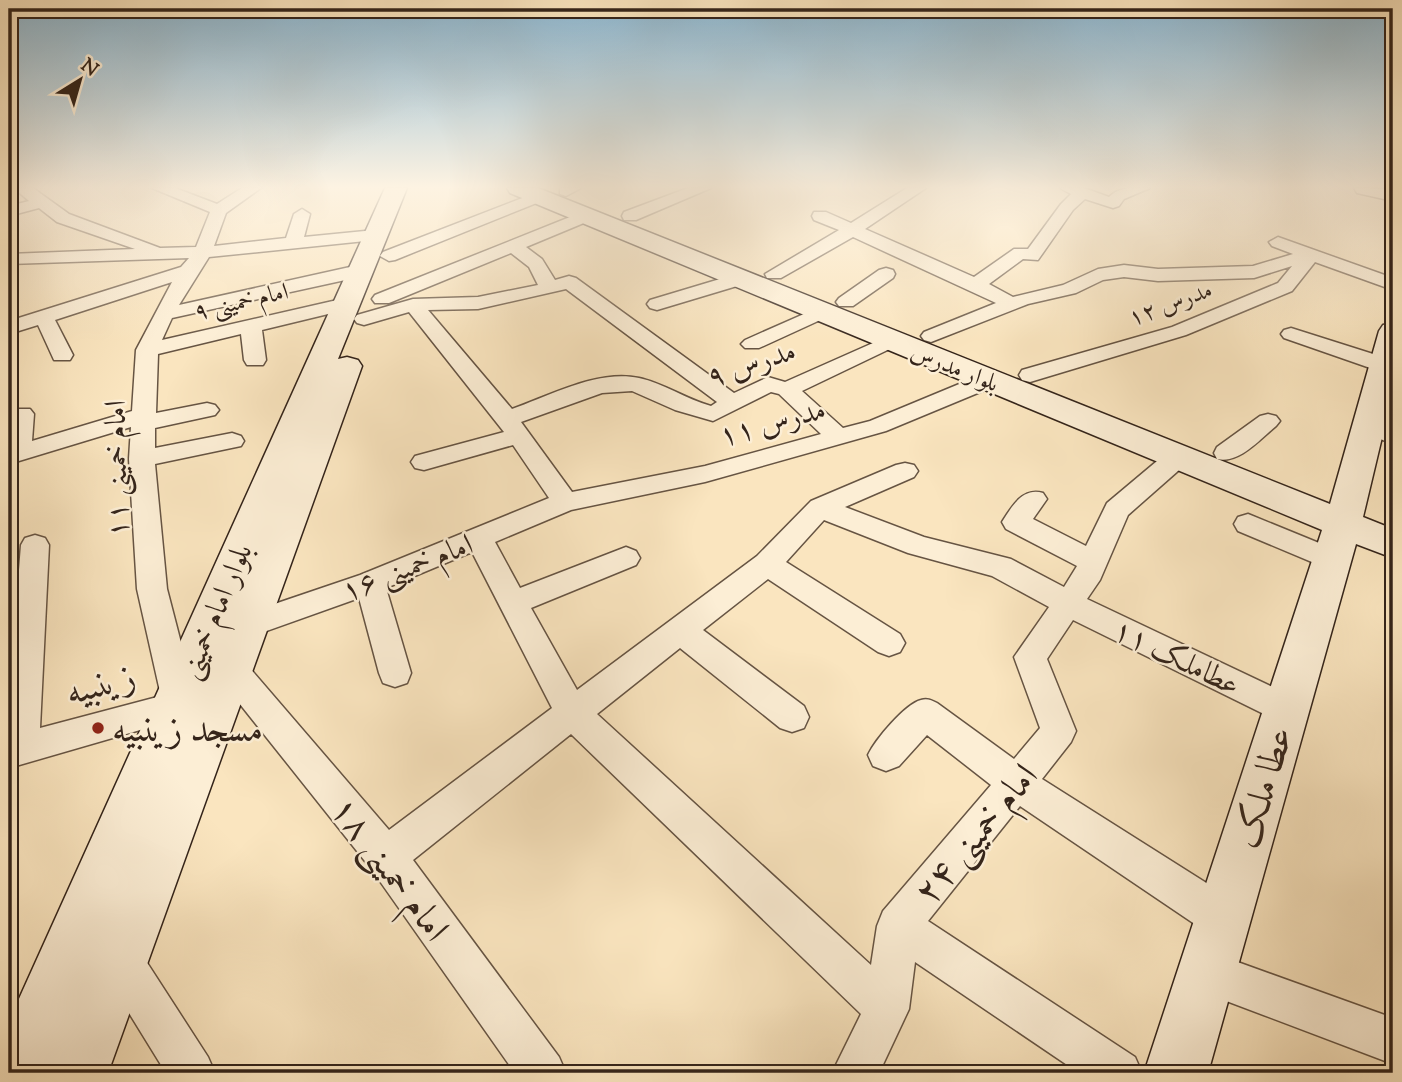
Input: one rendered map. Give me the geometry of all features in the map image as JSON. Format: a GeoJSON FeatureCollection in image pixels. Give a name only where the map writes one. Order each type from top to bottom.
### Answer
{"type":"FeatureCollection","features":[{"type":"Feature","properties":{"kind":"main road","name":"بلوار امام خمینی"},"geometry":{"type":"LineString","coordinates":[[76,1073],[247,626],[380,238]]}},
{"type":"Feature","properties":{"kind":"main road","name":"بلوار امام خمینی"},"geometry":{"type":"LineString","coordinates":[[18,1073],[176,702],[389,238]]}},
{"type":"Feature","properties":{"kind":"main road","name":"بلوار مدرس"},"geometry":{"type":"LineString","coordinates":[[646,238],[834,307],[932,336],[1226,453],[1354,526]]}},
{"type":"Feature","properties":{"kind":"main road","name":"بلوار مدرس"},"geometry":{"type":"LineString","coordinates":[[674,238],[756,279]]}},
{"type":"Feature","properties":{"kind":"main road","name":"بلوار مدرس"},"geometry":{"type":"LineString","coordinates":[[834,307],[891,341],[1393,544]]}},
{"type":"Feature","properties":{"kind":"main road","name":"عطا ملک"},"geometry":{"type":"LineString","coordinates":[[1176,1073],[1286,709],[1354,526],[1380,431],[1390,349]]}},
{"type":"Feature","properties":{"kind":"street"},"geometry":{"type":"LineString","coordinates":[[122,238],[196,262]]}},
{"type":"Feature","properties":{"kind":"street","name":"امام خمینی ۱۱"},"geometry":{"type":"LineString","coordinates":[[176,702],[152,589],[142,459],[147,350],[206,238]]}},
{"type":"Feature","properties":{"kind":"street"},"geometry":{"type":"LineString","coordinates":[[294,243],[295,238]]}},
{"type":"Feature","properties":{"kind":"street"},"geometry":{"type":"LineString","coordinates":[[367,282],[446,238]]}},
{"type":"Feature","properties":{"kind":"street"},"geometry":{"type":"LineString","coordinates":[[164,314],[367,282],[513,246],[531,238]]}},
{"type":"Feature","properties":{"kind":"street"},"geometry":{"type":"LineString","coordinates":[[657,304],[756,279],[835,238]]}},
{"type":"Feature","properties":{"kind":"street"},"geometry":{"type":"LineString","coordinates":[[871,238],[1012,304]]}},
{"type":"Feature","properties":{"kind":"street"},"geometry":{"type":"LineString","coordinates":[[976,285],[1020,253],[1032,256],[1045,238]]}},
{"type":"Feature","properties":{"kind":"street"},"geometry":{"type":"LineString","coordinates":[[1278,242],[1393,284]]}},
{"type":"Feature","properties":{"kind":"street"},"geometry":{"type":"LineString","coordinates":[[9,328],[196,262],[294,243],[413,305],[513,428],[565,502]]}},
{"type":"Feature","properties":{"kind":"street"},"geometry":{"type":"LineString","coordinates":[[513,246],[538,263],[548,288]]}},
{"type":"Feature","properties":{"kind":"street"},"geometry":{"type":"LineString","coordinates":[[9,259],[168,254]]}},
{"type":"Feature","properties":{"kind":"street"},"geometry":{"type":"LineString","coordinates":[[932,336],[1012,304],[1069,289],[1098,275],[1125,271],[1158,275],[1254,272],[1311,254]]}},
{"type":"Feature","properties":{"kind":"street","name":"مدرس ۱۲"},"geometry":{"type":"LineString","coordinates":[[1030,375],[1179,331],[1285,287],[1311,254]]}},
{"type":"Feature","properties":{"kind":"street"},"geometry":{"type":"LineString","coordinates":[[752,344],[834,307],[886,274]]}},
{"type":"Feature","properties":{"kind":"street","name":"امام خمینی ۹"},"geometry":{"type":"LineString","coordinates":[[147,350],[251,327],[367,282]]}},
{"type":"Feature","properties":{"kind":"street"},"geometry":{"type":"LineString","coordinates":[[413,305],[478,303],[569,282],[733,403]]}},
{"type":"Feature","properties":{"kind":"street"},"geometry":{"type":"LineString","coordinates":[[44,317],[62,355]]}},
{"type":"Feature","properties":{"kind":"street"},"geometry":{"type":"LineString","coordinates":[[251,327],[255,360]]}},
{"type":"Feature","properties":{"kind":"street"},"geometry":{"type":"LineString","coordinates":[[1292,334],[1390,349]]}},
{"type":"Feature","properties":{"kind":"street","name":"مدرس ۹"},"geometry":{"type":"LineString","coordinates":[[424,462],[513,428],[599,386],[635,384],[683,405],[713,414],[768,384],[787,389],[891,341]]}},
{"type":"Feature","properties":{"kind":"street","name":"مدرس ۱۱"},"geometry":{"type":"LineString","coordinates":[[565,502],[705,474],[878,426],[989,380]]}},
{"type":"Feature","properties":{"kind":"street"},"geometry":{"type":"LineString","coordinates":[[787,389],[838,437]]}},
{"type":"Feature","properties":{"kind":"street"},"geometry":{"type":"LineString","coordinates":[[22,414],[14,454],[144,419],[207,410]]}},
{"type":"Feature","properties":{"kind":"street"},"geometry":{"type":"LineString","coordinates":[[1226,453],[1268,421]]}},
{"type":"Feature","properties":{"kind":"street"},"geometry":{"type":"LineString","coordinates":[[142,459],[232,441]]}},
{"type":"Feature","properties":{"kind":"street"},"geometry":{"type":"LineString","coordinates":[[1069,604],[1093,562],[1117,510],[1178,457]]}},
{"type":"Feature","properties":{"kind":"street"},"geometry":{"type":"LineString","coordinates":[[386,856],[767,564],[820,508],[905,471]]}},
{"type":"Feature","properties":{"kind":"street"},"geometry":{"type":"LineString","coordinates":[[1034,499],[1016,522],[1093,562]]}},
{"type":"Feature","properties":{"kind":"street","name":"امام خمینی ۱۶"},"geometry":{"type":"LineString","coordinates":[[247,626],[370,583],[565,502]]}},
{"type":"Feature","properties":{"kind":"street","name":"عطاملک ۱۱"},"geometry":{"type":"LineString","coordinates":[[820,508],[918,546],[1001,567],[1069,604],[1286,709]]}},
{"type":"Feature","properties":{"kind":"street"},"geometry":{"type":"LineString","coordinates":[[1248,524],[1354,526]]}},
{"type":"Feature","properties":{"kind":"street"},"geometry":{"type":"LineString","coordinates":[[480,539],[572,713],[887,1009]]}},
{"type":"Feature","properties":{"kind":"street"},"geometry":{"type":"LineString","coordinates":[[16,750],[34,545]]}},
{"type":"Feature","properties":{"kind":"street"},"geometry":{"type":"LineString","coordinates":[[513,603],[626,558]]}},
{"type":"Feature","properties":{"kind":"street"},"geometry":{"type":"LineString","coordinates":[[767,564],[889,643]]}},
{"type":"Feature","properties":{"kind":"street"},"geometry":{"type":"LineString","coordinates":[[370,583],[395,673]]}},
{"type":"Feature","properties":{"kind":"street","name":"امام خمینی ۲۴"},"geometry":{"type":"LineString","coordinates":[[855,1073],[887,1009],[898,926],[1059,731],[1030,657],[1069,604]]}},
{"type":"Feature","properties":{"kind":"street"},"geometry":{"type":"LineString","coordinates":[[680,630],[792,717]]}},
{"type":"Feature","properties":{"kind":"street","name":"امام خمینی ۱۸"},"geometry":{"type":"LineString","coordinates":[[231,669],[386,856],[543,1073]]}},
{"type":"Feature","properties":{"kind":"street","name":"زینبیه"},"geometry":{"type":"LineString","coordinates":[[16,750],[176,702]]}},
{"type":"Feature","properties":{"kind":"street"},"geometry":{"type":"LineString","coordinates":[[886,755],[925,713],[1017,783],[1223,918]]}},
{"type":"Feature","properties":{"kind":"street"},"geometry":{"type":"LineString","coordinates":[[898,926],[1119,1073]]}},
{"type":"Feature","properties":{"kind":"street"},"geometry":{"type":"LineString","coordinates":[[120,959],[192,1073]]}},
{"type":"Feature","properties":{"kind":"street"},"geometry":{"type":"LineString","coordinates":[[1207,973],[1393,1041]]}},
{"type":"Feature","properties":{"kind":"place","name":"مسجد زینبیه"},"geometry":{"type":"Point","coordinates":[98,728]}}]}
